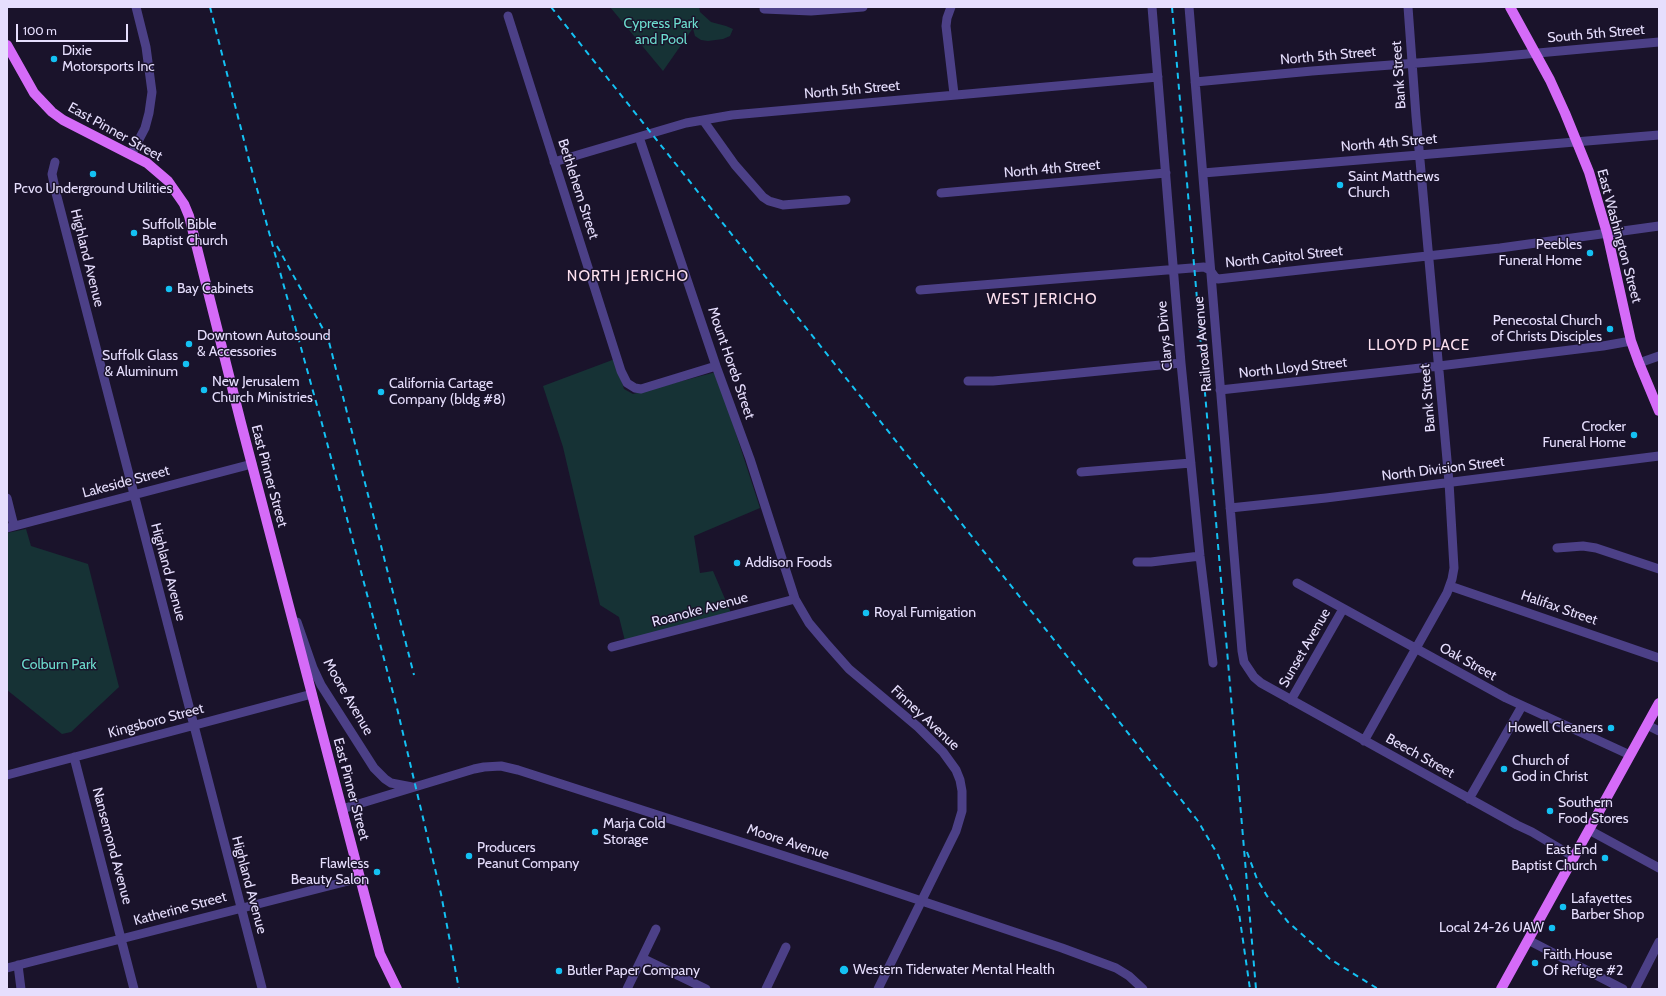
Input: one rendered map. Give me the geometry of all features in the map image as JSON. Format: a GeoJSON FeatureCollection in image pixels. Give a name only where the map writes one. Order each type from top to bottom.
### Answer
{"type":"FeatureCollection","features":[{"type":"Feature","properties":{"kind":"main road","name":"East Washington Street"},"geometry":{"type":"LineString","coordinates":[[1510,7],[1536,53],[1577,141],[1597,197],[1607,233],[1631,341],[1659,411]]}},
{"type":"Feature","properties":{"kind":"main road","name":"East Pinner Street"},"geometry":{"type":"LineString","coordinates":[[7,45],[34,93],[52,112],[63,120],[147,163],[168,181],[180,198],[189,216],[380,954],[397,989]]}},
{"type":"Feature","properties":{"kind":"main road"},"geometry":{"type":"LineString","coordinates":[[1501,989],[1659,703]]}},
{"type":"Feature","properties":{"kind":"street"},"geometry":{"type":"LineString","coordinates":[[132,155],[145,128],[152,92],[146,47],[136,7]]}},
{"type":"Feature","properties":{"kind":"street"},"geometry":{"type":"LineString","coordinates":[[764,9],[810,11],[863,7]]}},
{"type":"Feature","properties":{"kind":"street"},"geometry":{"type":"LineString","coordinates":[[951,7],[946,26],[954,94]]}},
{"type":"Feature","properties":{"kind":"street","name":"Clarys Drive"},"geometry":{"type":"LineString","coordinates":[[1152,7],[1181,363],[1200,556],[1213,663]]}},
{"type":"Feature","properties":{"kind":"street","name":"Railroad Avenue"},"geometry":{"type":"LineString","coordinates":[[1189,7],[1242,651],[1244,662],[1253,676]]}},
{"type":"Feature","properties":{"kind":"street","name":"Bank Street"},"geometry":{"type":"LineString","coordinates":[[1364,741],[1450,586],[1454,568],[1449,482],[1419,155],[1408,7]]}},
{"type":"Feature","properties":{"kind":"street","name":"Bethlehem Street"},"geometry":{"type":"LineString","coordinates":[[508,16],[621,371],[627,383],[630,386],[641,389],[716,366]]}},
{"type":"Feature","properties":{"kind":"street","name":"South 5th Street"},"geometry":{"type":"LineString","coordinates":[[1536,53],[1659,42]]}},
{"type":"Feature","properties":{"kind":"street","name":"North 5th Street"},"geometry":{"type":"LineString","coordinates":[[1195,82],[1536,53]]}},
{"type":"Feature","properties":{"kind":"street","name":"North 5th Street"},"geometry":{"type":"LineString","coordinates":[[554,162],[703,120],[732,115],[1158,77]]}},
{"type":"Feature","properties":{"kind":"street"},"geometry":{"type":"LineString","coordinates":[[703,120],[736,165],[763,197],[769,201],[783,205],[846,200]]}},
{"type":"Feature","properties":{"kind":"street","name":"North 4th Street"},"geometry":{"type":"LineString","coordinates":[[1203,173],[1659,135]]}},
{"type":"Feature","properties":{"kind":"street","name":"Mount Horeb Street"},"geometry":{"type":"LineString","coordinates":[[639,137],[716,366],[750,459],[795,599]]}},
{"type":"Feature","properties":{"kind":"street","name":"Highland Avenue"},"geometry":{"type":"LineString","coordinates":[[55,162],[52,174],[56,193],[262,988]]}},
{"type":"Feature","properties":{"kind":"street","name":"North 4th Street"},"geometry":{"type":"LineString","coordinates":[[941,192],[1166,173]]}},
{"type":"Feature","properties":{"kind":"street","name":"North Capitol Street"},"geometry":{"type":"LineString","coordinates":[[920,290],[1204,267],[1210,270],[1218,279],[1500,248],[1659,226]]}},
{"type":"Feature","properties":{"kind":"street","name":"North Lloyd Street"},"geometry":{"type":"LineString","coordinates":[[1220,390],[1439,366],[1603,346],[1631,341]]}},
{"type":"Feature","properties":{"kind":"street"},"geometry":{"type":"LineString","coordinates":[[1639,363],[1659,356]]}},
{"type":"Feature","properties":{"kind":"street"},"geometry":{"type":"LineString","coordinates":[[968,381],[1025,378],[1181,363]]}},
{"type":"Feature","properties":{"kind":"street","name":"North Division Street"},"geometry":{"type":"LineString","coordinates":[[1230,508],[1659,456]]}},
{"type":"Feature","properties":{"kind":"street"},"geometry":{"type":"LineString","coordinates":[[1081,472],[1191,463]]}},
{"type":"Feature","properties":{"kind":"street","name":"Lakeside Street"},"geometry":{"type":"LineString","coordinates":[[11,527],[252,464]]}},
{"type":"Feature","properties":{"kind":"street"},"geometry":{"type":"LineString","coordinates":[[7,498],[11,527]]}},
{"type":"Feature","properties":{"kind":"street"},"geometry":{"type":"LineString","coordinates":[[1556,548],[1570,546],[1596,548],[1659,569]]}},
{"type":"Feature","properties":{"kind":"street"},"geometry":{"type":"LineString","coordinates":[[1138,562],[1151,562],[1200,556]]}},
{"type":"Feature","properties":{"kind":"street","name":"Moore Avenue"},"geometry":{"type":"LineString","coordinates":[[280,571],[313,668],[321,685],[378,773],[392,783],[400,786],[415,788]]}},
{"type":"Feature","properties":{"kind":"street","name":"Oak Street"},"geometry":{"type":"LineString","coordinates":[[1297,583],[1522,706],[1630,756]]}},
{"type":"Feature","properties":{"kind":"street","name":"Halifax Street"},"geometry":{"type":"LineString","coordinates":[[1450,586],[1659,658]]}},
{"type":"Feature","properties":{"kind":"street","name":"Roanoke Avenue"},"geometry":{"type":"LineString","coordinates":[[612,647],[795,599]]}},
{"type":"Feature","properties":{"kind":"street","name":"Finney Avenue"},"geometry":{"type":"LineString","coordinates":[[795,599],[809,623],[849,669],[918,727],[943,752],[956,770],[962,791],[962,811],[949,847],[878,989]]}},
{"type":"Feature","properties":{"kind":"street","name":"Sunset Avenue"},"geometry":{"type":"LineString","coordinates":[[1291,700],[1343,609]]}},
{"type":"Feature","properties":{"kind":"street","name":"Beech Street"},"geometry":{"type":"LineString","coordinates":[[1253,676],[1261,683],[1291,700],[1517,826],[1532,832],[1574,857]]}},
{"type":"Feature","properties":{"kind":"street","name":"Kingsboro Street"},"geometry":{"type":"LineString","coordinates":[[7,774],[312,694]]}},
{"type":"Feature","properties":{"kind":"street"},"geometry":{"type":"LineString","coordinates":[[1469,799],[1522,706]]}},
{"type":"Feature","properties":{"kind":"street"},"geometry":{"type":"LineString","coordinates":[[1647,725],[1659,731]]}},
{"type":"Feature","properties":{"kind":"street","name":"Nansemond Avenue"},"geometry":{"type":"LineString","coordinates":[[74,757],[134,989]]}},
{"type":"Feature","properties":{"kind":"street","name":"Moore Avenue"},"geometry":{"type":"LineString","coordinates":[[342,809],[484,767],[501,766],[853,878],[1105,964],[1116,968],[1129,976],[1143,989]]}},
{"type":"Feature","properties":{"kind":"street"},"geometry":{"type":"LineString","coordinates":[[1589,830],[1659,868]]}},
{"type":"Feature","properties":{"kind":"street","name":"Katherine Street"},"geometry":{"type":"LineString","coordinates":[[7,968],[241,907],[360,878]]}},
{"type":"Feature","properties":{"kind":"street"},"geometry":{"type":"LineString","coordinates":[[628,989],[656,929]]}},
{"type":"Feature","properties":{"kind":"street"},"geometry":{"type":"LineString","coordinates":[[1528,940],[1623,989]]}},
{"type":"Feature","properties":{"kind":"street"},"geometry":{"type":"LineString","coordinates":[[1635,989],[1659,942]]}},
{"type":"Feature","properties":{"kind":"street"},"geometry":{"type":"LineString","coordinates":[[766,989],[786,947]]}},
{"type":"Feature","properties":{"kind":"street"},"geometry":{"type":"LineString","coordinates":[[642,958],[706,989]]}},
{"type":"Feature","properties":{"kind":"street"},"geometry":{"type":"LineString","coordinates":[[18,965],[21,989]]}},
{"type":"Feature","properties":{"kind":"green space","name":"Cypress Park and Pool"},"geometry":{"type":"Polygon","coordinates":[[[610,7],[699,7],[700,12],[711,22],[733,29],[730,36],[723,39],[708,41],[701,40],[695,36],[693,28],[663,71],[610,7]]]}},
{"type":"Feature","properties":{"kind":"green space"},"geometry":{"type":"Polygon","coordinates":[[[615,359],[624,389],[633,394],[716,372],[760,508],[694,536],[700,573],[713,571],[731,613],[625,641],[619,617],[600,605],[563,447],[543,386],[615,359]]]}},
{"type":"Feature","properties":{"kind":"green space","name":"Colburn Park"},"geometry":{"type":"Polygon","coordinates":[[[26,529],[31,546],[88,564],[119,687],[71,732],[62,734],[7,690],[7,533],[26,529]]]}},
{"type":"Feature","properties":{"kind":"railway"},"geometry":{"type":"LineString","coordinates":[[210,7],[249,160],[321,420],[397,708],[441,894],[459,989]]}},
{"type":"Feature","properties":{"kind":"railway"},"geometry":{"type":"LineString","coordinates":[[551,7],[1198,821],[1218,855],[1234,895],[1239,913],[1250,989]]}},
{"type":"Feature","properties":{"kind":"railway"},"geometry":{"type":"LineString","coordinates":[[1172,7],[1256,989]]}},
{"type":"Feature","properties":{"kind":"railway"},"geometry":{"type":"LineString","coordinates":[[277,246],[328,338],[414,675]]}},
{"type":"Feature","properties":{"kind":"railway"},"geometry":{"type":"LineString","coordinates":[[1247,852],[1257,879],[1267,896],[1288,922],[1330,959],[1378,989]]}},
{"type":"Feature","properties":{"kind":"place","name":"Dixie Motorsports Inc"},"geometry":{"type":"Point","coordinates":[54,59]}},
{"type":"Feature","properties":{"kind":"place","name":"Pcvo Underground Utilities"},"geometry":{"type":"Point","coordinates":[93,174]}},
{"type":"Feature","properties":{"kind":"place","name":"Saint Matthews Church"},"geometry":{"type":"Point","coordinates":[1340,185]}},
{"type":"Feature","properties":{"kind":"place","name":"Suffolk Bible Baptist Church"},"geometry":{"type":"Point","coordinates":[134,233]}},
{"type":"Feature","properties":{"kind":"place","name":"Peebles Funeral Home"},"geometry":{"type":"Point","coordinates":[1590,253]}},
{"type":"Feature","properties":{"kind":"place","name":"Bay Cabinets"},"geometry":{"type":"Point","coordinates":[169,289]}},
{"type":"Feature","properties":{"kind":"place","name":"Penecostal Church of Christs Disciples"},"geometry":{"type":"Point","coordinates":[1610,329]}},
{"type":"Feature","properties":{"kind":"place","name":"Downtown Autosound & Accessories"},"geometry":{"type":"Point","coordinates":[189,344]}},
{"type":"Feature","properties":{"kind":"place","name":"Suffolk Glass & Aluminum"},"geometry":{"type":"Point","coordinates":[186,364]}},
{"type":"Feature","properties":{"kind":"place","name":"New Jerusalem Church Ministries"},"geometry":{"type":"Point","coordinates":[204,390]}},
{"type":"Feature","properties":{"kind":"place","name":"California Cartage Company (bldg #8)"},"geometry":{"type":"Point","coordinates":[381,392]}},
{"type":"Feature","properties":{"kind":"place","name":"Crocker Funeral Home"},"geometry":{"type":"Point","coordinates":[1634,435]}},
{"type":"Feature","properties":{"kind":"place","name":"Addison Foods"},"geometry":{"type":"Point","coordinates":[737,563]}},
{"type":"Feature","properties":{"kind":"place","name":"Royal Fumigation"},"geometry":{"type":"Point","coordinates":[866,613]}},
{"type":"Feature","properties":{"kind":"place","name":"Howell Cleaners"},"geometry":{"type":"Point","coordinates":[1611,728]}},
{"type":"Feature","properties":{"kind":"place","name":"Church of God in Christ"},"geometry":{"type":"Point","coordinates":[1504,769]}},
{"type":"Feature","properties":{"kind":"place","name":"Southern Food Stores"},"geometry":{"type":"Point","coordinates":[1550,811]}},
{"type":"Feature","properties":{"kind":"place","name":"Marja Cold Storage"},"geometry":{"type":"Point","coordinates":[595,832]}},
{"type":"Feature","properties":{"kind":"place","name":"Producers Peanut Company"},"geometry":{"type":"Point","coordinates":[469,856]}},
{"type":"Feature","properties":{"kind":"place","name":"East End Baptist Church"},"geometry":{"type":"Point","coordinates":[1605,858]}},
{"type":"Feature","properties":{"kind":"place","name":"Flawless Beauty Salon"},"geometry":{"type":"Point","coordinates":[377,872]}},
{"type":"Feature","properties":{"kind":"place","name":"Lafayettes Barber Shop"},"geometry":{"type":"Point","coordinates":[1563,907]}},
{"type":"Feature","properties":{"kind":"place","name":"Local 24-26 UAW"},"geometry":{"type":"Point","coordinates":[1552,928]}},
{"type":"Feature","properties":{"kind":"place","name":"Faith House Of Refuge #2"},"geometry":{"type":"Point","coordinates":[1535,963]}},
{"type":"Feature","properties":{"kind":"place","name":"Western Tiderwater Mental Health"},"geometry":{"type":"Point","coordinates":[844,970]}},
{"type":"Feature","properties":{"kind":"place","name":"Butler Paper Company"},"geometry":{"type":"Point","coordinates":[559,971]}},
{"type":"Feature","properties":{"kind":"district","name":"NORTH JERICHO"},"geometry":{"type":"Point","coordinates":[628,277]}},
{"type":"Feature","properties":{"kind":"district","name":"WEST JERICHO"},"geometry":{"type":"Point","coordinates":[1042,300]}},
{"type":"Feature","properties":{"kind":"district","name":"LLOYD PLACE"},"geometry":{"type":"Point","coordinates":[1419,346]}}]}
